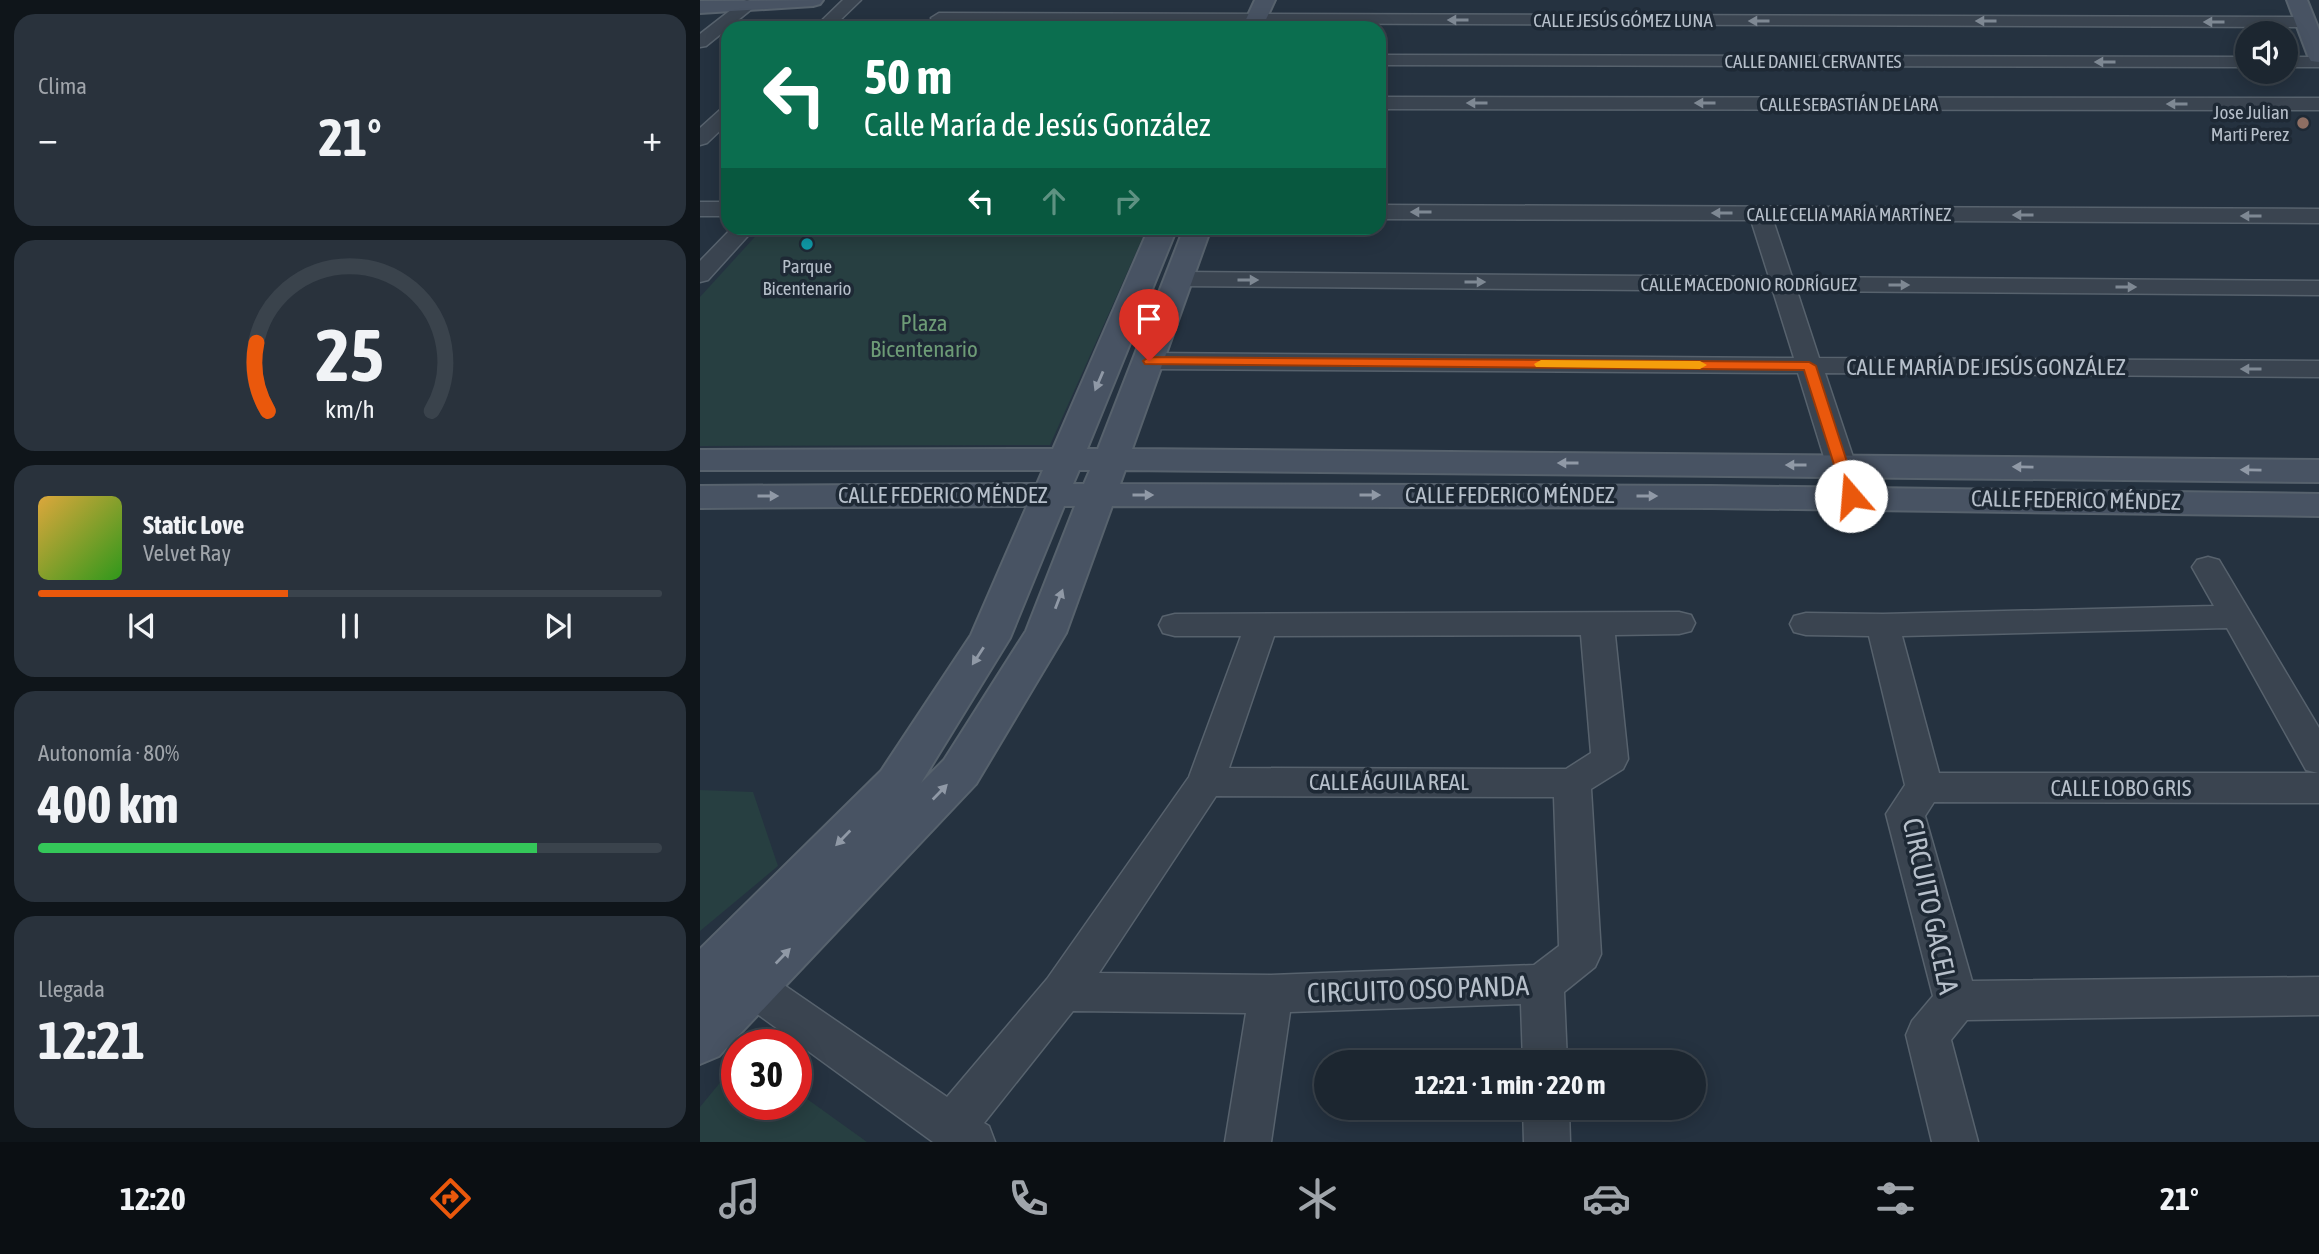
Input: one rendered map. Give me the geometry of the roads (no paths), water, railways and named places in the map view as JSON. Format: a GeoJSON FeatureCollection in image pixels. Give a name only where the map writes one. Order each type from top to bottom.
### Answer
{"type":"FeatureCollection","features":[{"type":"Feature","properties":{"kind":"street"},"geometry":{"type":"LineString","coordinates":[[700,8],[813,0]]}},
{"type":"Feature","properties":{"kind":"street"},"geometry":{"type":"LineString","coordinates":[[830,21],[853,0]]}},
{"type":"Feature","properties":{"kind":"street"},"geometry":{"type":"LineString","coordinates":[[936,21],[956,0]]}},
{"type":"Feature","properties":{"kind":"street"},"geometry":{"type":"LineString","coordinates":[[1043,21],[1061,0]]}},
{"type":"Feature","properties":{"kind":"street"},"geometry":{"type":"LineString","coordinates":[[1152,21],[1165,0]]}},
{"type":"Feature","properties":{"kind":"street"},"geometry":{"type":"LineString","coordinates":[[1255,21],[1265,0]]}},
{"type":"Feature","properties":{"kind":"street"},"geometry":{"type":"LineString","coordinates":[[1386,19],[1390,0]]}},
{"type":"Feature","properties":{"kind":"street"},"geometry":{"type":"LineString","coordinates":[[1496,20],[1497,0]]}},
{"type":"Feature","properties":{"kind":"street"},"geometry":{"type":"LineString","coordinates":[[1601,0],[1604,20]]}},
{"type":"Feature","properties":{"kind":"street"},"geometry":{"type":"LineString","coordinates":[[1699,0],[1716,61],[1733,103]]}},
{"type":"Feature","properties":{"kind":"street"},"geometry":{"type":"LineString","coordinates":[[2008,0],[2059,62]]}},
{"type":"Feature","properties":{"kind":"street"},"geometry":{"type":"LineString","coordinates":[[2297,0],[2319,56]]}},
{"type":"Feature","properties":{"kind":"street"},"geometry":{"type":"LineString","coordinates":[[727,21],[747,5]]}},
{"type":"Feature","properties":{"kind":"street","name":"CALLE JESÚS GÓMEZ LUNA"},"geometry":{"type":"LineString","coordinates":[[1262,21],[1282,16],[1496,20],[2306,22]]}},
{"type":"Feature","properties":{"kind":"street"},"geometry":{"type":"LineString","coordinates":[[700,42],[721,25]]}},
{"type":"Feature","properties":{"kind":"street","name":"CALLE DANIEL CERVANTES"},"geometry":{"type":"LineString","coordinates":[[1386,60],[2235,62]]}},
{"type":"Feature","properties":{"kind":"street"},"geometry":{"type":"LineString","coordinates":[[2298,62],[2319,62]]}},
{"type":"Feature","properties":{"kind":"street","name":"CALLE SEBASTIÁN DE LARA"},"geometry":{"type":"LineString","coordinates":[[1386,103],[2319,104]]}},
{"type":"Feature","properties":{"kind":"street"},"geometry":{"type":"LineString","coordinates":[[700,139],[721,120]]}},
{"type":"Feature","properties":{"kind":"street"},"geometry":{"type":"LineString","coordinates":[[700,209],[721,209]]}},
{"type":"Feature","properties":{"kind":"street","name":"CALLE CELIA MARÍA MARTÍNEZ"},"geometry":{"type":"LineString","coordinates":[[1386,212],[2319,216]]}},
{"type":"Feature","properties":{"kind":"street"},"geometry":{"type":"LineString","coordinates":[[1760,213],[1846,480]]}},
{"type":"Feature","properties":{"kind":"street"},"geometry":{"type":"LineString","coordinates":[[700,275],[737,235]]}},
{"type":"Feature","properties":{"kind":"street"},"geometry":{"type":"LineString","coordinates":[[700,1039],[723,979],[897,783],[990,638],[1160,235]]}},
{"type":"Feature","properties":{"kind":"street"},"geometry":{"type":"LineString","coordinates":[[723,979],[960,772],[1046,633],[1196,235]]}},
{"type":"Feature","properties":{"kind":"street","name":"CALLE MACEDONIO RODRÍGUEZ"},"geometry":{"type":"LineString","coordinates":[[1180,279],[2319,288]]}},
{"type":"Feature","properties":{"kind":"street","name":"CALLE MARÍA DE JESÚS GONZÁLEZ"},"geometry":{"type":"LineString","coordinates":[[1149,361],[2319,369]]}},
{"type":"Feature","properties":{"kind":"street","name":"CALLE FEDERICO MÉNDEZ"},"geometry":{"type":"LineString","coordinates":[[700,460],[1059,477],[1846,480],[2319,471]]}},
{"type":"Feature","properties":{"kind":"street","name":"CALLE FEDERICO MÉNDEZ"},"geometry":{"type":"LineString","coordinates":[[700,497],[1059,477]]}},
{"type":"Feature","properties":{"kind":"street","name":"CALLE FEDERICO MÉNDEZ"},"geometry":{"type":"LineString","coordinates":[[1846,480],[2319,505]]}},
{"type":"Feature","properties":{"kind":"street"},"geometry":{"type":"LineString","coordinates":[[2208,567],[2319,760]]}},
{"type":"Feature","properties":{"kind":"street"},"geometry":{"type":"LineString","coordinates":[[1806,624],[1884,625],[2235,617]]}},
{"type":"Feature","properties":{"kind":"street"},"geometry":{"type":"LineString","coordinates":[[1175,625],[1679,623]]}},
{"type":"Feature","properties":{"kind":"street"},"geometry":{"type":"LineString","coordinates":[[723,979],[962,1135],[1206,782],[1262,624]]}},
{"type":"Feature","properties":{"kind":"street"},"geometry":{"type":"LineString","coordinates":[[1572,783],[1609,759],[1597,624]]}},
{"type":"Feature","properties":{"kind":"street","name":"CIRCUITO GACELA"},"geometry":{"type":"LineString","coordinates":[[1884,625],[1924,787],[1905,814],[1956,1001],[1928,1035],[1955,1142]]}},
{"type":"Feature","properties":{"kind":"street","name":"CALLE ÁGUILA REAL"},"geometry":{"type":"LineString","coordinates":[[1206,782],[1572,783]]}},
{"type":"Feature","properties":{"kind":"street","name":"CIRCUITO OSO PANDA"},"geometry":{"type":"LineString","coordinates":[[1062,992],[1270,994],[1542,984],[1580,954],[1572,783]]}},
{"type":"Feature","properties":{"kind":"street","name":"CALLE LOBO GRIS"},"geometry":{"type":"LineString","coordinates":[[1924,787],[2319,788]]}},
{"type":"Feature","properties":{"kind":"street"},"geometry":{"type":"LineString","coordinates":[[1542,984],[1545,1050]]}},
{"type":"Feature","properties":{"kind":"street"},"geometry":{"type":"LineString","coordinates":[[1248,1142],[1270,994]]}},
{"type":"Feature","properties":{"kind":"street"},"geometry":{"type":"LineString","coordinates":[[1956,1001],[2319,996]]}},
{"type":"Feature","properties":{"kind":"street"},"geometry":{"type":"LineString","coordinates":[[1546,1120],[1547,1142]]}},
{"type":"Feature","properties":{"kind":"place","name":"Jose Julian Marti Perez"},"geometry":{"type":"Point","coordinates":[2303,123]}},
{"type":"Feature","properties":{"kind":"place","name":"Parque Bicentenario"},"geometry":{"type":"Point","coordinates":[807,244]}},
{"type":"Feature","properties":{"kind":"park label","name":"Plaza Bicentenario"},"geometry":{"type":"Point","coordinates":[924,336]}}]}
